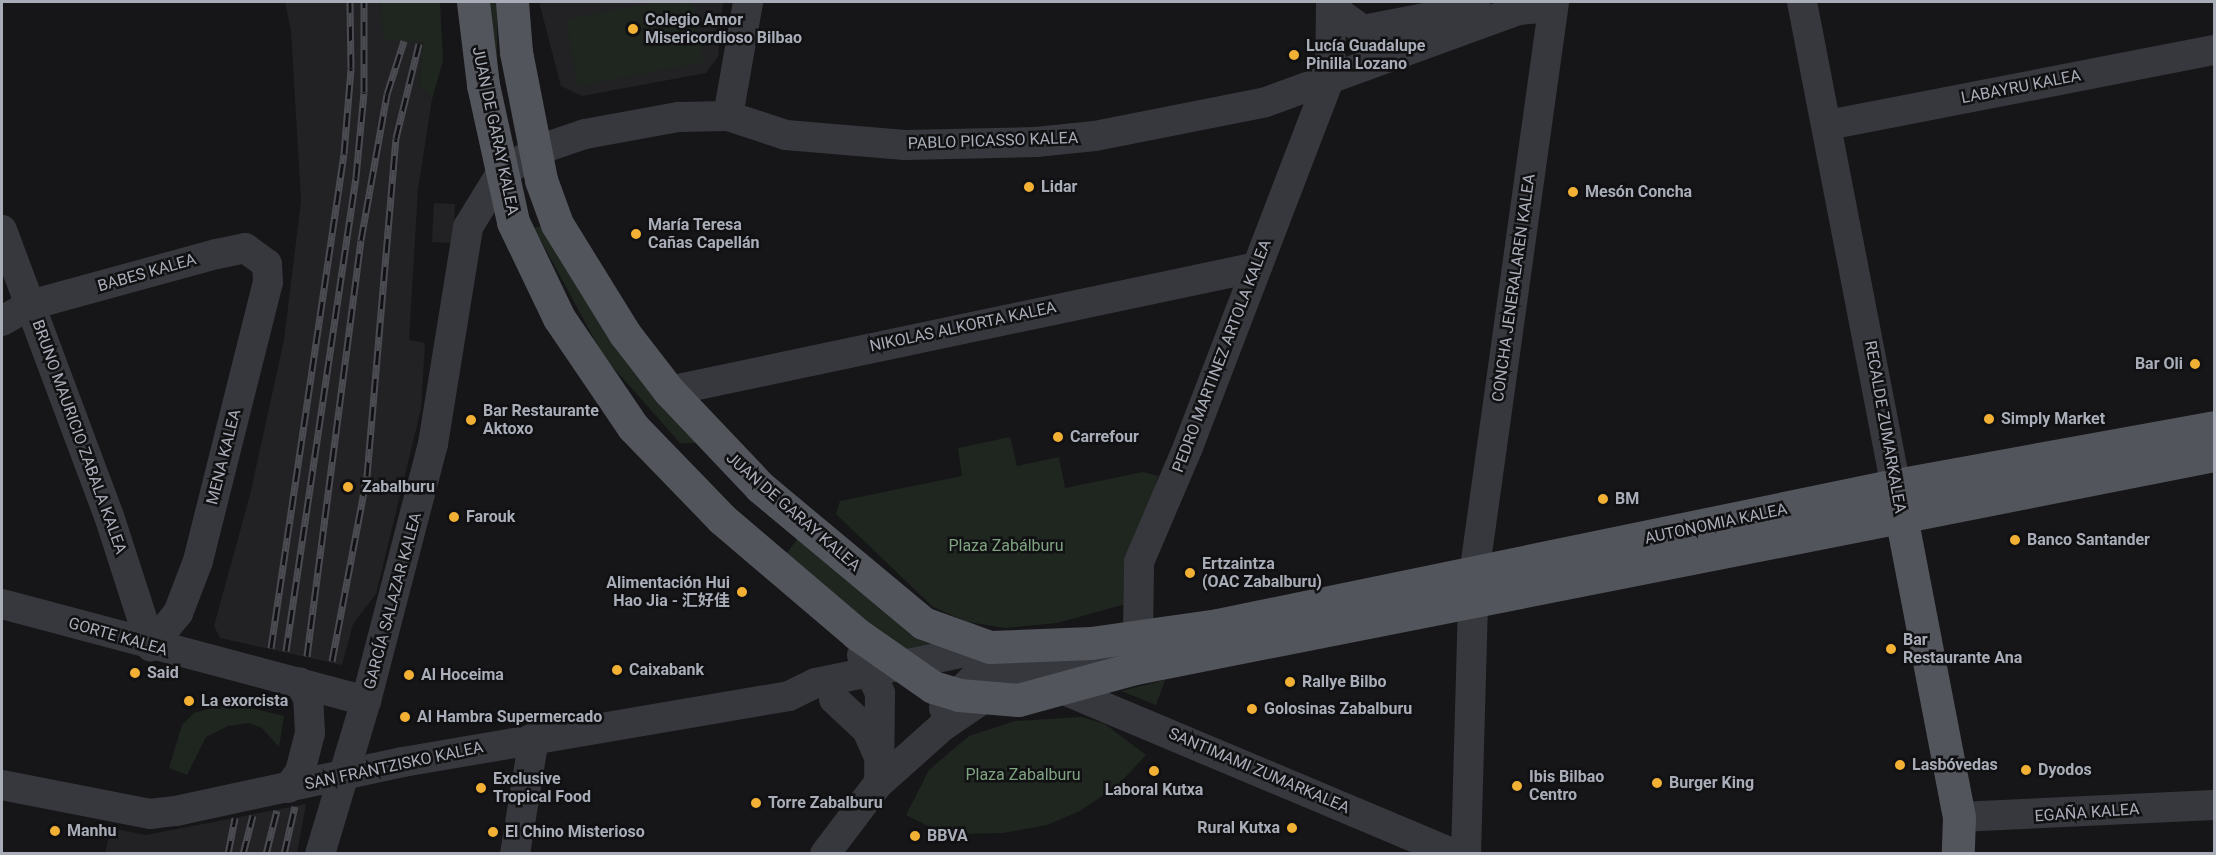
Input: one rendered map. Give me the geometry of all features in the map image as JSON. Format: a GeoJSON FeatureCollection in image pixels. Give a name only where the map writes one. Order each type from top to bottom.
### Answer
{"type":"FeatureCollection","features":[{"type":"Feature","properties":{"kind":"main road","name":"JUAN DE GARAY KALEA"},"geometry":{"type":"LineString","coordinates":[[473,2],[476,45],[500,175],[513,222],[560,318],[633,427],[722,519],[818,598],[851,633],[885,678],[963,682]]}},
{"type":"Feature","properties":{"kind":"main road","name":"JUAN DE GARAY KALEA"},"geometry":{"type":"LineString","coordinates":[[512,2],[516,52],[535,151],[557,224],[625,334],[669,391],[760,487],[923,623],[990,647],[1091,643],[1138,638],[1220,638]]}},
{"type":"Feature","properties":{"kind":"main road","name":"AUTONOMIA KALEA"},"geometry":{"type":"LineString","coordinates":[[1220,638],[1474,589],[1898,501],[2214,427]]}},
{"type":"Feature","properties":{"kind":"main road","name":"AUTONOMIA KALEA"},"geometry":{"type":"LineString","coordinates":[[1898,501],[2214,455]]}},
{"type":"Feature","properties":{"kind":"main road","name":"RECALDE ZUMARKALEA"},"geometry":{"type":"LineString","coordinates":[[1898,501],[1959,818],[1958,854]]}},
{"type":"Feature","properties":{"kind":"main road"},"geometry":{"type":"LineString","coordinates":[[963,682],[1018,700],[1064,690],[1220,638]]}},
{"type":"Feature","properties":{"kind":"street"},"geometry":{"type":"LineString","coordinates":[[728,117],[748,2]]}},
{"type":"Feature","properties":{"kind":"street"},"geometry":{"type":"LineString","coordinates":[[1331,4],[1363,30],[1456,12],[1476,2]]}},
{"type":"Feature","properties":{"kind":"street","name":"RECALDE ZUMARKALEA"},"geometry":{"type":"LineString","coordinates":[[1802,2],[1828,125],[1898,501]]}},
{"type":"Feature","properties":{"kind":"street"},"geometry":{"type":"LineString","coordinates":[[1330,78],[1331,4]]}},
{"type":"Feature","properties":{"kind":"street","name":"PABLO PICASSO KALEA"},"geometry":{"type":"LineString","coordinates":[[500,175],[535,151],[585,134],[668,119],[728,117],[798,136],[905,145],[1036,142],[1266,102],[1519,10],[1553,4]]}},
{"type":"Feature","properties":{"kind":"street","name":"CONCHA JENERALAREN KALEA"},"geometry":{"type":"LineString","coordinates":[[1466,854],[1474,589],[1553,4]]}},
{"type":"Feature","properties":{"kind":"street","name":"LABAYRU KALEA"},"geometry":{"type":"LineString","coordinates":[[1828,125],[2214,50]]}},
{"type":"Feature","properties":{"kind":"street","name":"PEDRO MARTINEZ ARTOLA KALEA"},"geometry":{"type":"LineString","coordinates":[[1138,638],[1139,562],[1330,78]]}},
{"type":"Feature","properties":{"kind":"street","name":"GARCÍA SALAZAR KALEA"},"geometry":{"type":"LineString","coordinates":[[320,854],[366,701],[433,444],[468,227],[500,175]]}},
{"type":"Feature","properties":{"kind":"street","name":"BRUNO MAURICIO ZABALA KALEA"},"geometry":{"type":"LineString","coordinates":[[2,230],[109,516],[151,646]]}},
{"type":"Feature","properties":{"kind":"street","name":"BABES KALEA"},"geometry":{"type":"LineString","coordinates":[[2,321],[30,305],[216,254],[245,248],[263,258]]}},
{"type":"Feature","properties":{"kind":"street","name":"MENA KALEA"},"geometry":{"type":"LineString","coordinates":[[151,646],[182,607],[198,561],[268,282],[263,258]]}},
{"type":"Feature","properties":{"kind":"street","name":"NIKOLAS ALKORTA KALEA"},"geometry":{"type":"LineString","coordinates":[[669,391],[1257,267]]}},
{"type":"Feature","properties":{"kind":"street","name":"GORTE KALEA"},"geometry":{"type":"LineString","coordinates":[[2,604],[151,646],[299,682],[366,701]]}},
{"type":"Feature","properties":{"kind":"street"},"geometry":{"type":"LineString","coordinates":[[923,623],[963,682]]}},
{"type":"Feature","properties":{"kind":"street"},"geometry":{"type":"LineString","coordinates":[[851,633],[846,659],[832,690],[867,730],[879,770]]}},
{"type":"Feature","properties":{"kind":"street"},"geometry":{"type":"LineString","coordinates":[[963,682],[1014,678],[1078,666],[1138,638]]}},
{"type":"Feature","properties":{"kind":"street"},"geometry":{"type":"LineString","coordinates":[[963,682],[1091,643]]}},
{"type":"Feature","properties":{"kind":"street"},"geometry":{"type":"LineString","coordinates":[[825,854],[879,770],[963,682],[990,647]]}},
{"type":"Feature","properties":{"kind":"street"},"geometry":{"type":"LineString","coordinates":[[879,770],[885,678]]}},
{"type":"Feature","properties":{"kind":"street","name":"SAN FRANTZISKO KALEA"},"geometry":{"type":"LineString","coordinates":[[2,785],[150,814],[342,777],[403,762],[534,738],[832,690],[885,678]]}},
{"type":"Feature","properties":{"kind":"street"},"geometry":{"type":"LineString","coordinates":[[288,788],[300,772],[310,733],[308,699],[299,682]]}},
{"type":"Feature","properties":{"kind":"street","name":"SANTIMAMI ZUMARKALEA"},"geometry":{"type":"LineString","coordinates":[[1064,690],[1455,854]]}},
{"type":"Feature","properties":{"kind":"street"},"geometry":{"type":"LineString","coordinates":[[366,701],[373,744],[383,757],[403,762]]}},
{"type":"Feature","properties":{"kind":"street"},"geometry":{"type":"LineString","coordinates":[[515,854],[534,738]]}},
{"type":"Feature","properties":{"kind":"street","name":"EGAÑA KALEA"},"geometry":{"type":"LineString","coordinates":[[1959,818],[2214,805]]}},
{"type":"Feature","properties":{"kind":"shaded area"},"geometry":{"type":"Polygon","coordinates":[[[285,2],[380,2],[381,12],[423,42],[419,86],[432,99],[418,189],[409,340],[425,343],[421,409],[376,594],[353,624],[342,665],[220,638],[214,626],[250,495],[284,340],[301,201],[291,31],[285,2]]]}},
{"type":"Feature","properties":{"kind":"shaded area","name":"Colegio Amor Misericordioso Bilbao"},"geometry":{"type":"Polygon","coordinates":[[[539,2],[723,2],[718,57],[706,73],[582,96],[561,86],[539,2]]]}},
{"type":"Feature","properties":{"kind":"shaded area"},"geometry":{"type":"Polygon","coordinates":[[[434,203],[455,204],[453,243],[432,242],[434,203]]]}},
{"type":"Feature","properties":{"kind":"shaded area"},"geometry":{"type":"Polygon","coordinates":[[[306,804],[297,853],[105,853],[111,828],[146,835],[306,804]]]}},
{"type":"Feature","properties":{"kind":"green space"},"geometry":{"type":"Polygon","coordinates":[[[380,2],[440,2],[443,61],[432,99],[419,86],[423,42],[384,40],[380,2]]]}},
{"type":"Feature","properties":{"kind":"green space"},"geometry":{"type":"Polygon","coordinates":[[[484,2],[497,2],[497,77],[484,77],[484,2]]]}},
{"type":"Feature","properties":{"kind":"green space","name":"Colegio Amor Misericordioso Bilbao"},"geometry":{"type":"Polygon","coordinates":[[[659,2],[693,2],[704,62],[578,86],[566,19],[659,2]]]}},
{"type":"Feature","properties":{"kind":"green space"},"geometry":{"type":"Polygon","coordinates":[[[548,224],[698,443],[680,443],[604,357],[534,228],[548,224]]]}},
{"type":"Feature","properties":{"kind":"green space","name":"Plaza Zabálburu"},"geometry":{"type":"Polygon","coordinates":[[[1010,437],[1017,466],[1059,457],[1065,488],[1143,472],[1158,476],[1129,603],[1057,623],[1005,628],[968,622],[933,607],[836,514],[840,501],[962,476],[958,448],[1010,437]]]}},
{"type":"Feature","properties":{"kind":"green space"},"geometry":{"type":"Polygon","coordinates":[[[807,526],[951,636],[902,667],[778,565],[807,526]]]}},
{"type":"Feature","properties":{"kind":"green space"},"geometry":{"type":"Polygon","coordinates":[[[1165,680],[1156,705],[1121,691],[1165,680]]]}},
{"type":"Feature","properties":{"kind":"green space"},"geometry":{"type":"Polygon","coordinates":[[[230,703],[284,716],[279,747],[262,728],[249,723],[228,726],[206,737],[187,775],[169,768],[182,725],[194,713],[230,703]]]}},
{"type":"Feature","properties":{"kind":"green space","name":"Plaza Zabalburu"},"geometry":{"type":"Polygon","coordinates":[[[1082,717],[1105,724],[1146,755],[1118,785],[1080,811],[1047,825],[1003,833],[962,834],[928,826],[906,815],[929,770],[969,736],[1015,721],[1082,717]]]}},
{"type":"Feature","properties":{"kind":"railway"},"geometry":{"type":"LineString","coordinates":[[271,648],[344,154],[351,68],[350,2]]}},
{"type":"Feature","properties":{"kind":"railway"},"geometry":{"type":"LineString","coordinates":[[286,651],[356,177],[364,92],[364,2]]}},
{"type":"Feature","properties":{"kind":"railway"},"geometry":{"type":"LineString","coordinates":[[307,656],[361,240],[387,94],[404,41]]}},
{"type":"Feature","properties":{"kind":"railway"},"geometry":{"type":"LineString","coordinates":[[332,661],[367,476],[396,138],[419,44]]}},
{"type":"Feature","properties":{"kind":"railway"},"geometry":{"type":"LineString","coordinates":[[284,854],[295,806]]}},
{"type":"Feature","properties":{"kind":"railway"},"geometry":{"type":"LineString","coordinates":[[266,854],[277,810]]}},
{"type":"Feature","properties":{"kind":"railway"},"geometry":{"type":"LineString","coordinates":[[243,854],[253,815]]}},
{"type":"Feature","properties":{"kind":"railway"},"geometry":{"type":"LineString","coordinates":[[228,854],[235,818]]}},
{"type":"Feature","properties":{"kind":"place","name":"Colegio Amor Misericordioso Bilbao"},"geometry":{"type":"Point","coordinates":[633,29]}},
{"type":"Feature","properties":{"kind":"place","name":"Lucía Guadalupe Pinilla Lozano"},"geometry":{"type":"Point","coordinates":[1294,55]}},
{"type":"Feature","properties":{"kind":"place","name":"Lidar"},"geometry":{"type":"Point","coordinates":[1029,187]}},
{"type":"Feature","properties":{"kind":"place","name":"Mesón Concha"},"geometry":{"type":"Point","coordinates":[1573,192]}},
{"type":"Feature","properties":{"kind":"place","name":"María Teresa Cañas Capellán"},"geometry":{"type":"Point","coordinates":[636,234]}},
{"type":"Feature","properties":{"kind":"place","name":"Bar Oli"},"geometry":{"type":"Point","coordinates":[2195,364]}},
{"type":"Feature","properties":{"kind":"place","name":"Simply Market"},"geometry":{"type":"Point","coordinates":[1989,419]}},
{"type":"Feature","properties":{"kind":"place","name":"Bar Restaurante Aktoxo"},"geometry":{"type":"Point","coordinates":[471,420]}},
{"type":"Feature","properties":{"kind":"place","name":"Carrefour"},"geometry":{"type":"Point","coordinates":[1058,437]}},
{"type":"Feature","properties":{"kind":"place","name":"Zabalburu"},"geometry":{"type":"Point","coordinates":[348,487]}},
{"type":"Feature","properties":{"kind":"place","name":"BM"},"geometry":{"type":"Point","coordinates":[1603,499]}},
{"type":"Feature","properties":{"kind":"place","name":"Farouk"},"geometry":{"type":"Point","coordinates":[454,517]}},
{"type":"Feature","properties":{"kind":"place","name":"Banco Santander"},"geometry":{"type":"Point","coordinates":[2015,540]}},
{"type":"Feature","properties":{"kind":"place","name":"Ertzaintza (OAC Zabalburu)"},"geometry":{"type":"Point","coordinates":[1190,573]}},
{"type":"Feature","properties":{"kind":"place","name":"Alimentación Hui Hao Jia - 汇好佳"},"geometry":{"type":"Point","coordinates":[742,592]}},
{"type":"Feature","properties":{"kind":"place","name":"Bar Restaurante Ana"},"geometry":{"type":"Point","coordinates":[1891,649]}},
{"type":"Feature","properties":{"kind":"place","name":"Caixabank"},"geometry":{"type":"Point","coordinates":[617,670]}},
{"type":"Feature","properties":{"kind":"place","name":"Said"},"geometry":{"type":"Point","coordinates":[135,673]}},
{"type":"Feature","properties":{"kind":"place","name":"Al Hoceima"},"geometry":{"type":"Point","coordinates":[409,675]}},
{"type":"Feature","properties":{"kind":"place","name":"Rallye Bilbo"},"geometry":{"type":"Point","coordinates":[1290,682]}},
{"type":"Feature","properties":{"kind":"place","name":"La exorcista"},"geometry":{"type":"Point","coordinates":[189,701]}},
{"type":"Feature","properties":{"kind":"place","name":"Golosinas Zabalburu"},"geometry":{"type":"Point","coordinates":[1252,709]}},
{"type":"Feature","properties":{"kind":"place","name":"Al Hambra Supermercado"},"geometry":{"type":"Point","coordinates":[405,717]}},
{"type":"Feature","properties":{"kind":"place","name":"Lasbóvedas"},"geometry":{"type":"Point","coordinates":[1900,765]}},
{"type":"Feature","properties":{"kind":"place","name":"Dyodos"},"geometry":{"type":"Point","coordinates":[2026,770]}},
{"type":"Feature","properties":{"kind":"place","name":"Laboral Kutxa"},"geometry":{"type":"Point","coordinates":[1154,771]}},
{"type":"Feature","properties":{"kind":"place","name":"Burger King"},"geometry":{"type":"Point","coordinates":[1657,783]}},
{"type":"Feature","properties":{"kind":"place","name":"Ibis Bilbao Centro"},"geometry":{"type":"Point","coordinates":[1517,786]}},
{"type":"Feature","properties":{"kind":"place","name":"Exclusive Tropical Food"},"geometry":{"type":"Point","coordinates":[481,788]}},
{"type":"Feature","properties":{"kind":"place","name":"Torre Zabalburu"},"geometry":{"type":"Point","coordinates":[756,803]}},
{"type":"Feature","properties":{"kind":"place","name":"Rural Kutxa"},"geometry":{"type":"Point","coordinates":[1292,828]}},
{"type":"Feature","properties":{"kind":"place","name":"Manhu"},"geometry":{"type":"Point","coordinates":[55,831]}},
{"type":"Feature","properties":{"kind":"place","name":"El Chino Misterioso"},"geometry":{"type":"Point","coordinates":[493,832]}},
{"type":"Feature","properties":{"kind":"place","name":"BBVA"},"geometry":{"type":"Point","coordinates":[915,836]}}]}
